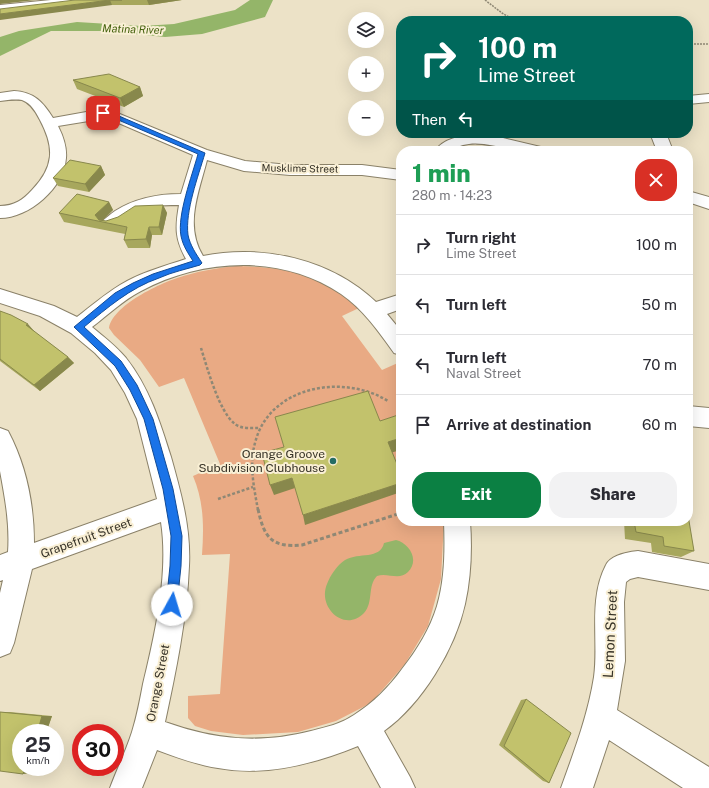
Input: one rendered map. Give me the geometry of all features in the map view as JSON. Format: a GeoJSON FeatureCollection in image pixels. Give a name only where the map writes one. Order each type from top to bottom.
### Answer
{"type":"FeatureCollection","features":[{"type":"Feature","properties":{"kind":"street"},"geometry":{"type":"LineString","coordinates":[[0,8],[36,0]]}},
{"type":"Feature","properties":{"kind":"street"},"geometry":{"type":"LineString","coordinates":[[0,8],[51,1],[82,0]]}},
{"type":"Feature","properties":{"kind":"street"},"geometry":{"type":"LineString","coordinates":[[0,96],[22,96],[35,101],[49,123],[59,149],[56,170],[51,180],[26,206],[11,212],[0,212]]}},
{"type":"Feature","properties":{"kind":"street"},"geometry":{"type":"LineString","coordinates":[[693,100],[709,98]]}},
{"type":"Feature","properties":{"kind":"street","name":"Musklime Street"},"geometry":{"type":"LineString","coordinates":[[49,123],[97,113],[110,114],[202,153],[244,166],[290,170],[362,170],[396,174]]}},
{"type":"Feature","properties":{"kind":"street"},"geometry":{"type":"LineString","coordinates":[[447,146],[453,143],[472,140],[486,140],[515,146]]}},
{"type":"Feature","properties":{"kind":"street"},"geometry":{"type":"LineString","coordinates":[[198,263],[188,246],[184,225],[189,200],[202,153]]}},
{"type":"Feature","properties":{"kind":"street"},"geometry":{"type":"LineString","coordinates":[[693,198],[709,203]]}},
{"type":"Feature","properties":{"kind":"street"},"geometry":{"type":"LineString","coordinates":[[110,223],[142,203],[163,200],[189,200]]}},
{"type":"Feature","properties":{"kind":"street"},"geometry":{"type":"LineString","coordinates":[[78,327],[118,295],[156,276],[198,263],[227,260],[266,260],[285,262],[303,267],[320,273],[335,281],[349,290],[372,311],[396,341]]}},
{"type":"Feature","properties":{"kind":"street","name":"Orange Street"},"geometry":{"type":"LineString","coordinates":[[0,296],[47,311],[78,327],[102,347],[118,364],[134,388],[148,419],[168,489],[176,536],[176,566],[172,605],[162,666],[148,731],[126,788]]}},
{"type":"Feature","properties":{"kind":"street"},"geometry":{"type":"LineString","coordinates":[[372,311],[396,303]]}},
{"type":"Feature","properties":{"kind":"street"},"geometry":{"type":"LineString","coordinates":[[693,416],[709,418]]}},
{"type":"Feature","properties":{"kind":"street"},"geometry":{"type":"LineString","coordinates":[[0,438],[4,445],[12,469],[18,498],[21,528],[10,565],[0,643]]}},
{"type":"Feature","properties":{"kind":"street","name":"Grapefruit Street"},"geometry":{"type":"LineString","coordinates":[[10,565],[172,506]]}},
{"type":"Feature","properties":{"kind":"street"},"geometry":{"type":"LineString","coordinates":[[148,731],[203,751],[244,755],[296,750],[325,743],[364,727],[404,692],[424,664],[438,639],[450,606],[456,575],[457,526]]}},
{"type":"Feature","properties":{"kind":"street","name":"Lemon Street"},"geometry":{"type":"LineString","coordinates":[[577,788],[601,717],[607,688],[610,660],[610,602],[612,585],[616,573],[626,566],[638,564],[709,577]]}},
{"type":"Feature","properties":{"kind":"street"},"geometry":{"type":"LineString","coordinates":[[601,717],[709,786]]}},
{"type":"Feature","properties":{"kind":"street"},"geometry":{"type":"LineString","coordinates":[[364,727],[399,788]]}},
{"type":"Feature","properties":{"kind":"path"},"geometry":{"type":"LineString","coordinates":[[485,0],[507,16]]}},
{"type":"Feature","properties":{"kind":"path"},"geometry":{"type":"LineString","coordinates":[[693,44],[709,44]]}},
{"type":"Feature","properties":{"kind":"path"},"geometry":{"type":"LineString","coordinates":[[202,348],[221,404],[228,416],[234,423],[239,425],[259,428]]}},
{"type":"Feature","properties":{"kind":"path"},"geometry":{"type":"LineString","coordinates":[[388,401],[377,394],[352,387],[335,386],[313,388],[278,405],[264,420],[259,428],[253,451],[253,487],[259,515],[265,529],[270,540],[279,545],[302,545],[396,515]]}},
{"type":"Feature","properties":{"kind":"path"},"geometry":{"type":"LineString","coordinates":[[218,499],[253,487]]}},
{"type":"Feature","properties":{"kind":"shaded area"},"geometry":{"type":"Polygon","coordinates":[[[235,266],[287,270],[302,274],[330,287],[359,308],[342,316],[382,370],[396,364],[396,526],[444,526],[441,579],[428,626],[405,664],[371,703],[336,721],[298,732],[243,735],[211,731],[195,726],[188,718],[188,696],[220,694],[230,554],[202,555],[203,534],[201,505],[193,476],[220,464],[184,378],[159,387],[140,360],[114,335],[109,328],[113,319],[120,310],[142,294],[178,278],[211,269],[235,266]]]}},
{"type":"Feature","properties":{"kind":"water","name":"Matina River"},"geometry":{"type":"Polygon","coordinates":[[[250,0],[273,0],[265,17],[202,34],[165,37],[104,31],[51,31],[0,56],[0,37],[19,31],[77,22],[142,26],[174,24],[235,10],[250,0]]]}},
{"type":"Feature","properties":{"kind":"water"},"geometry":{"type":"Polygon","coordinates":[[[396,540],[409,548],[413,557],[413,562],[408,572],[401,576],[377,576],[372,584],[367,609],[357,618],[349,620],[341,619],[335,615],[329,609],[325,593],[328,581],[332,574],[345,560],[356,556],[374,554],[382,548],[384,543],[396,540]]]}},
{"type":"Feature","properties":{"kind":"building"},"geometry":{"type":"Polygon","coordinates":[[[75,0],[110,0],[0,14],[0,9],[75,0]]]}},
{"type":"Feature","properties":{"kind":"building"},"geometry":{"type":"Polygon","coordinates":[[[109,74],[140,87],[120,98],[73,80],[109,74]]]}},
{"type":"Feature","properties":{"kind":"building"},"geometry":{"type":"Polygon","coordinates":[[[70,160],[101,166],[85,184],[53,178],[70,160]]]}},
{"type":"Feature","properties":{"kind":"building"},"geometry":{"type":"Polygon","coordinates":[[[77,194],[109,202],[95,215],[99,220],[106,221],[118,217],[135,206],[163,205],[159,227],[149,227],[146,239],[124,240],[127,227],[59,213],[77,194]]]}},
{"type":"Feature","properties":{"kind":"building"},"geometry":{"type":"Polygon","coordinates":[[[0,311],[28,324],[26,325],[68,357],[34,385],[0,359],[0,311]]]}},
{"type":"Feature","properties":{"kind":"building","name":"Orange Groove Subdivision Clubhouse"},"geometry":{"type":"Polygon","coordinates":[[[368,391],[380,421],[396,416],[396,440],[388,442],[396,462],[396,485],[303,515],[292,478],[270,485],[262,453],[284,447],[275,417],[368,391]]]}},
{"type":"Feature","properties":{"kind":"building"},"geometry":{"type":"Polygon","coordinates":[[[635,526],[690,526],[694,551],[664,546],[663,537],[636,532],[635,526]]]}},
{"type":"Feature","properties":{"kind":"building"},"geometry":{"type":"Polygon","coordinates":[[[526,699],[571,733],[549,783],[504,746],[526,699]]]}},
{"type":"Feature","properties":{"kind":"building"},"geometry":{"type":"Polygon","coordinates":[[[0,712],[42,716],[40,724],[12,724],[12,773],[0,771],[0,712]]]}},
{"type":"Feature","properties":{"kind":"place","name":"Orange Groove Subdivision Clubhouse"},"geometry":{"type":"Point","coordinates":[333,461]}},
{"type":"Feature","properties":{"kind":"route"},"geometry":{"type":"LineString","coordinates":[[103,113],[110,114],[202,153],[194,178],[184,225],[188,246],[198,263],[156,276],[136,285],[118,295],[78,327],[102,347],[118,364],[134,388],[148,419],[168,489],[176,536],[176,566],[172,605]]}}]}
